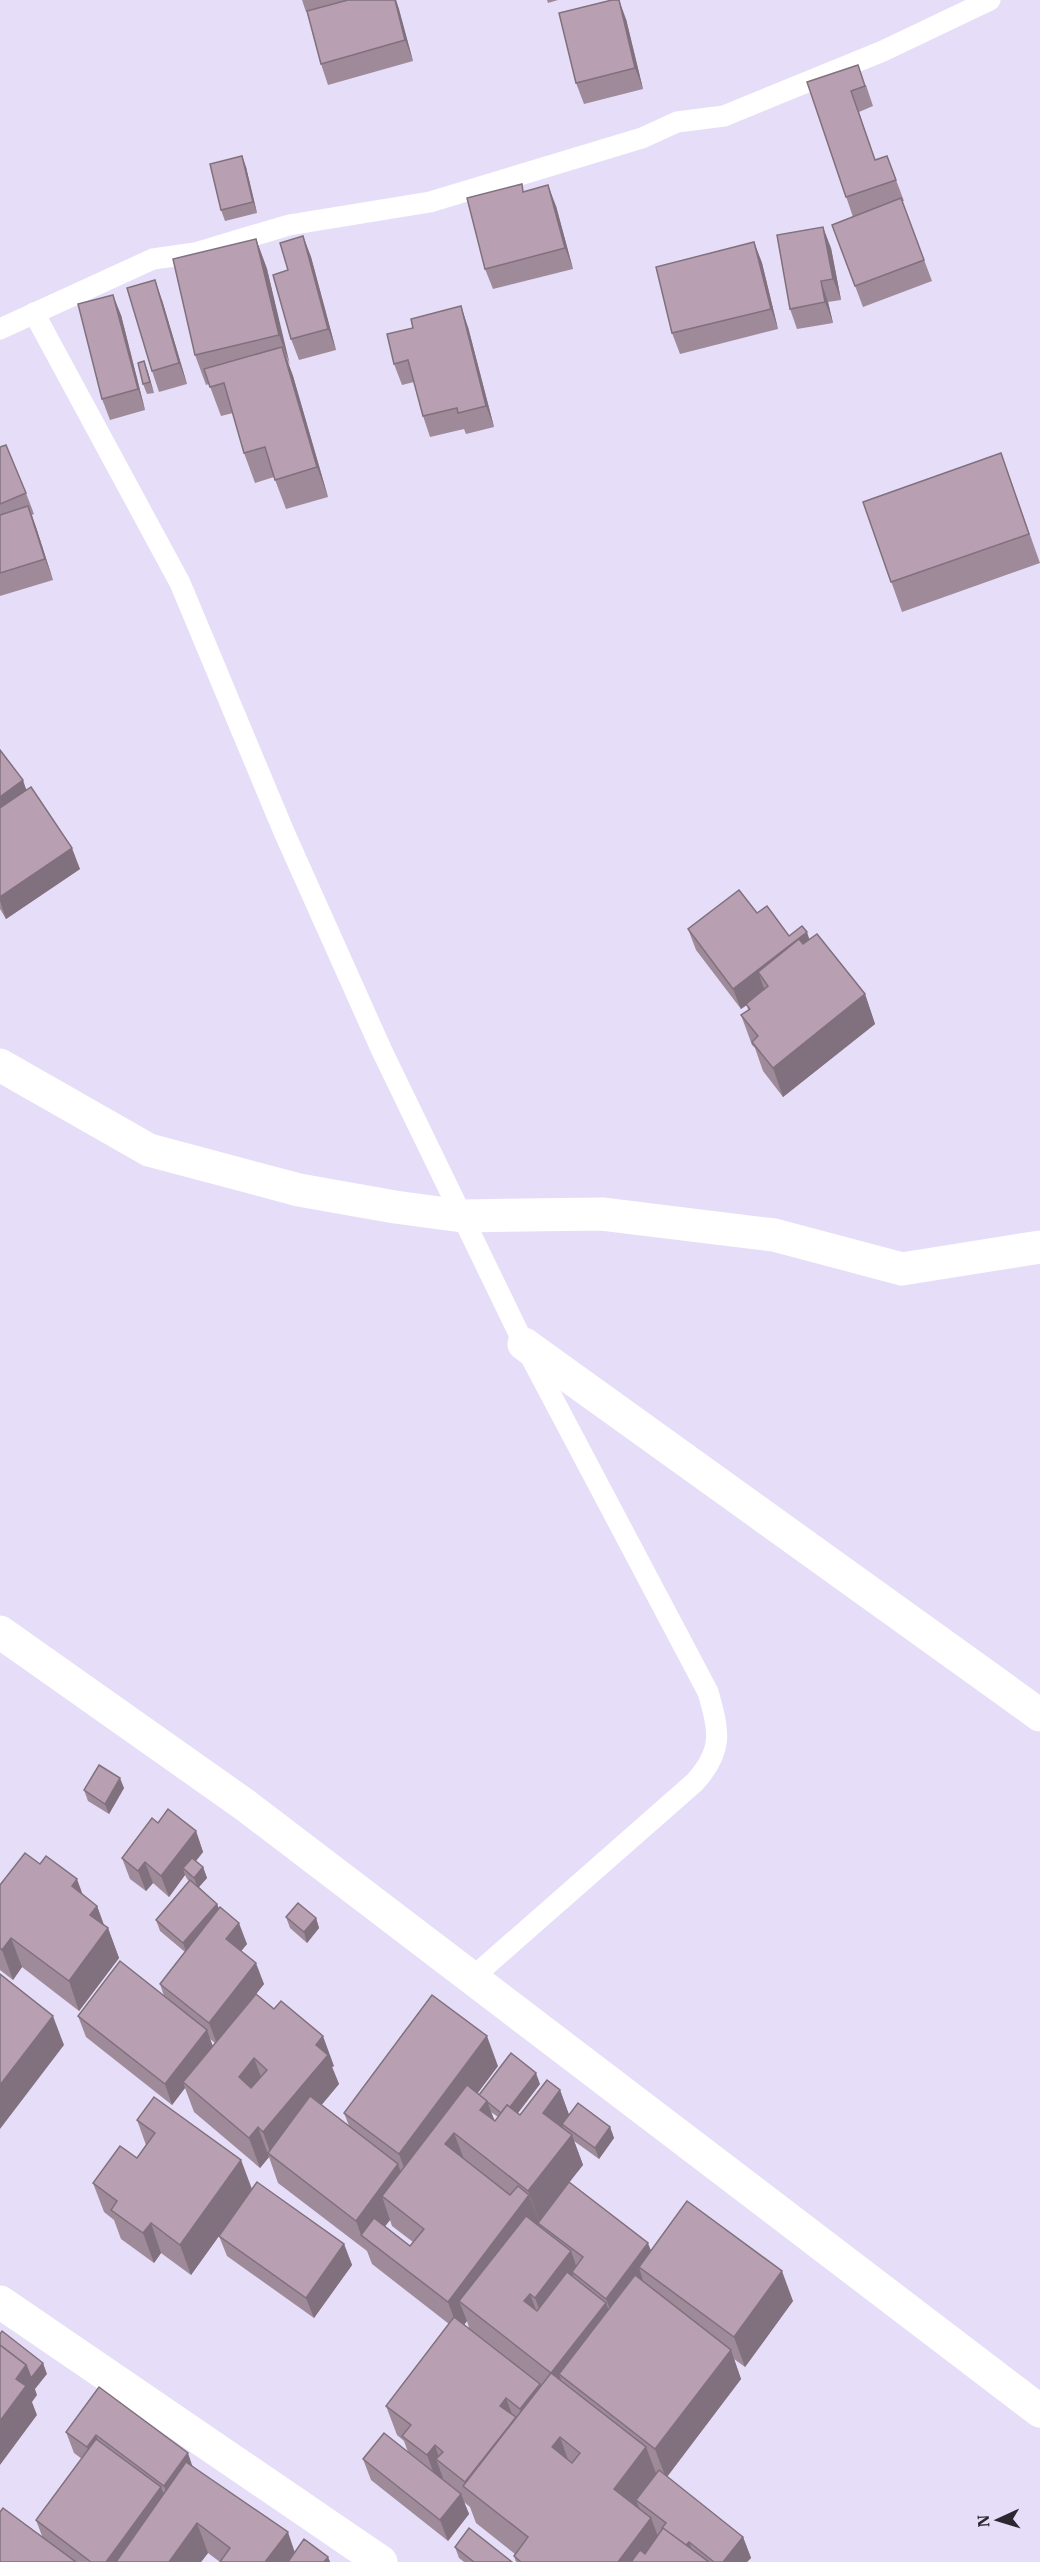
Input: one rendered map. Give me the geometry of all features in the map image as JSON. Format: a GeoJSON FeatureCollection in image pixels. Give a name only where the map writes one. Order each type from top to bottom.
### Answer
{"type":"FeatureCollection","features":[{"type":"Feature","properties":{"kind":"street"},"geometry":{"type":"LineString","coordinates":[[0,1065],[149,1150],[299,1190],[462,1216],[614,1215],[774,1235],[902,1269],[1040,1247]]}},
{"type":"Feature","properties":{"kind":"street"},"geometry":{"type":"LineString","coordinates":[[524,1344],[1040,1715]]}},
{"type":"Feature","properties":{"kind":"street"},"geometry":{"type":"LineString","coordinates":[[0,1632],[245,1805],[1040,2411]]}},
{"type":"Feature","properties":{"kind":"street"},"geometry":{"type":"LineString","coordinates":[[0,2302],[381,2562]]}},
{"type":"Feature","properties":{"kind":"lane"},"geometry":{"type":"LineString","coordinates":[[0,329],[153,259],[195,253],[289,225],[430,202],[642,138],[677,122],[724,116],[883,51],[990,0]]}},
{"type":"Feature","properties":{"kind":"lane"},"geometry":{"type":"LineString","coordinates":[[34,313],[180,583],[303,874],[382,1051],[524,1344],[708,1692],[719,1730],[716,1750],[708,1767],[695,1782],[472,1978]]}},
{"type":"Feature","properties":{"kind":"building"},"geometry":{"type":"Polygon","coordinates":[[[348,0],[395,0],[405,40],[321,64],[307,11],[348,0]]]}},
{"type":"Feature","properties":{"kind":"building"},"geometry":{"type":"Polygon","coordinates":[[[619,0],[635,68],[576,83],[559,13],[619,0]]]}},
{"type":"Feature","properties":{"kind":"building"},"geometry":{"type":"Polygon","coordinates":[[[858,65],[865,86],[851,91],[875,160],[887,156],[896,180],[846,197],[807,82],[858,65]]]}},
{"type":"Feature","properties":{"kind":"building"},"geometry":{"type":"Polygon","coordinates":[[[242,156],[253,202],[221,210],[210,164],[242,156]]]}},
{"type":"Feature","properties":{"kind":"building"},"geometry":{"type":"Polygon","coordinates":[[[522,184],[523,192],[548,185],[565,248],[485,269],[467,198],[522,184]]]}},
{"type":"Feature","properties":{"kind":"building"},"geometry":{"type":"Polygon","coordinates":[[[901,198],[924,260],[855,286],[832,225],[901,198]]]}},
{"type":"Feature","properties":{"kind":"building"},"geometry":{"type":"Polygon","coordinates":[[[823,227],[833,279],[821,281],[825,302],[790,309],[777,235],[823,227]]]}},
{"type":"Feature","properties":{"kind":"building"},"geometry":{"type":"Polygon","coordinates":[[[303,236],[328,329],[291,339],[273,275],[288,270],[280,243],[303,236]]]}},
{"type":"Feature","properties":{"kind":"building"},"geometry":{"type":"Polygon","coordinates":[[[256,239],[279,335],[195,355],[173,259],[256,239]]]}},
{"type":"Feature","properties":{"kind":"building"},"geometry":{"type":"Polygon","coordinates":[[[754,242],[771,309],[672,333],[656,267],[754,242]]]}},
{"type":"Feature","properties":{"kind":"building"},"geometry":{"type":"Polygon","coordinates":[[[155,280],[179,363],[152,371],[127,288],[155,280]]]}},
{"type":"Feature","properties":{"kind":"building"},"geometry":{"type":"Polygon","coordinates":[[[113,295],[138,389],[102,399],[78,304],[113,295]]]}},
{"type":"Feature","properties":{"kind":"building"},"geometry":{"type":"Polygon","coordinates":[[[461,306],[486,406],[458,413],[457,408],[423,416],[408,360],[394,364],[387,334],[413,328],[411,319],[461,306]]]}},
{"type":"Feature","properties":{"kind":"building"},"geometry":{"type":"Polygon","coordinates":[[[282,347],[317,467],[275,480],[265,447],[244,453],[224,383],[210,387],[204,369],[282,347]]]}},
{"type":"Feature","properties":{"kind":"building"},"geometry":{"type":"Polygon","coordinates":[[[144,361],[150,382],[143,384],[138,363],[144,361]]]}},
{"type":"Feature","properties":{"kind":"building"},"geometry":{"type":"Polygon","coordinates":[[[6,445],[26,493],[0,504],[0,447],[6,445]]]}},
{"type":"Feature","properties":{"kind":"building"},"geometry":{"type":"Polygon","coordinates":[[[1001,453],[1029,534],[891,582],[863,502],[1001,453]]]}},
{"type":"Feature","properties":{"kind":"building"},"geometry":{"type":"Polygon","coordinates":[[[28,506],[45,559],[0,573],[0,515],[28,506]]]}},
{"type":"Feature","properties":{"kind":"building"},"geometry":{"type":"Polygon","coordinates":[[[0,750],[23,780],[0,797],[0,750]]]}},
{"type":"Feature","properties":{"kind":"building"},"geometry":{"type":"Polygon","coordinates":[[[31,787],[72,848],[0,897],[0,808],[31,787]]]}},
{"type":"Feature","properties":{"kind":"building"},"geometry":{"type":"Polygon","coordinates":[[[739,890],[757,913],[767,906],[789,936],[802,926],[807,932],[733,989],[688,929],[739,890]]]}},
{"type":"Feature","properties":{"kind":"building"},"geometry":{"type":"Polygon","coordinates":[[[817,934],[865,994],[773,1068],[752,1042],[758,1036],[741,1015],[750,1009],[746,1004],[768,986],[758,972],[799,939],[803,944],[817,934]]]}},
{"type":"Feature","properties":{"kind":"building"},"geometry":{"type":"Polygon","coordinates":[[[99,1765],[120,1778],[105,1804],[84,1790],[99,1765]]]}},
{"type":"Feature","properties":{"kind":"building"},"geometry":{"type":"Polygon","coordinates":[[[168,1809],[196,1831],[161,1876],[145,1862],[138,1871],[122,1858],[152,1818],[158,1823],[168,1809]]]}},
{"type":"Feature","properties":{"kind":"building"},"geometry":{"type":"Polygon","coordinates":[[[25,1853],[40,1864],[46,1856],[77,1879],[72,1886],[97,1906],[90,1915],[108,1928],[69,1981],[11,1938],[2,1950],[0,1948],[0,1885],[25,1853]]]}},
{"type":"Feature","properties":{"kind":"building"},"geometry":{"type":"Polygon","coordinates":[[[192,1858],[203,1867],[194,1878],[183,1868],[192,1858]]]}},
{"type":"Feature","properties":{"kind":"building"},"geometry":{"type":"Polygon","coordinates":[[[190,1880],[217,1904],[183,1943],[156,1920],[190,1880]]]}},
{"type":"Feature","properties":{"kind":"building"},"geometry":{"type":"Polygon","coordinates":[[[298,1903],[316,1918],[304,1932],[286,1917],[298,1903]]]}},
{"type":"Feature","properties":{"kind":"building"},"geometry":{"type":"Polygon","coordinates":[[[220,1907],[239,1923],[226,1939],[256,1963],[209,2023],[160,1984],[220,1907]]]}},
{"type":"Feature","properties":{"kind":"building"},"geometry":{"type":"Polygon","coordinates":[[[120,1961],[207,2030],[165,2084],[78,2016],[120,1961]]]}},
{"type":"Feature","properties":{"kind":"building"},"geometry":{"type":"Polygon","coordinates":[[[0,1974],[53,2016],[0,2085],[0,1974]]]}},
{"type":"Feature","properties":{"kind":"building"},"geometry":{"type":"Polygon","coordinates":[[[256,1994],[274,2009],[281,2001],[323,2036],[316,2045],[328,2055],[263,2132],[258,2127],[249,2138],[183,2082],[256,1994]],[[254,2058],[239,2077],[251,2088],[267,2070],[254,2058]]]}},
{"type":"Feature","properties":{"kind":"building"},"geometry":{"type":"Polygon","coordinates":[[[432,1995],[487,2036],[399,2154],[344,2113],[432,1995]]]}},
{"type":"Feature","properties":{"kind":"building"},"geometry":{"type":"Polygon","coordinates":[[[511,2053],[536,2073],[510,2107],[507,2105],[501,2113],[479,2095],[511,2053]]]}},
{"type":"Feature","properties":{"kind":"building"},"geometry":{"type":"Polygon","coordinates":[[[547,2080],[560,2090],[543,2113],[572,2135],[528,2191],[454,2133],[445,2144],[510,2195],[518,2186],[529,2195],[448,2302],[361,2235],[374,2218],[410,2246],[424,2229],[382,2196],[467,2085],[487,2101],[480,2110],[495,2121],[507,2105],[520,2115],[547,2080]]]}},
{"type":"Feature","properties":{"kind":"building"},"geometry":{"type":"Polygon","coordinates":[[[310,2096],[398,2164],[356,2221],[268,2153],[310,2096]]]}},
{"type":"Feature","properties":{"kind":"building"},"geometry":{"type":"Polygon","coordinates":[[[154,2097],[241,2160],[180,2245],[151,2223],[143,2233],[111,2210],[117,2201],[93,2183],[120,2146],[137,2158],[155,2133],[137,2120],[154,2097]]]}},
{"type":"Feature","properties":{"kind":"building"},"geometry":{"type":"Polygon","coordinates":[[[578,2103],[610,2127],[595,2148],[562,2124],[578,2103]]]}},
{"type":"Feature","properties":{"kind":"building"},"geometry":{"type":"Polygon","coordinates":[[[257,2182],[344,2244],[306,2298],[219,2236],[257,2182]]]}},
{"type":"Feature","properties":{"kind":"building"},"geometry":{"type":"Polygon","coordinates":[[[569,2182],[648,2243],[606,2299],[572,2272],[583,2257],[538,2223],[569,2182]]]}},
{"type":"Feature","properties":{"kind":"building"},"geometry":{"type":"Polygon","coordinates":[[[687,2201],[782,2271],[734,2337],[639,2267],[687,2201]]]}},
{"type":"Feature","properties":{"kind":"building"},"geometry":{"type":"Polygon","coordinates":[[[526,2216],[571,2251],[535,2298],[530,2294],[524,2301],[537,2311],[567,2272],[606,2303],[551,2373],[459,2301],[526,2216]]]}},
{"type":"Feature","properties":{"kind":"building"},"geometry":{"type":"Polygon","coordinates":[[[635,2275],[731,2350],[655,2449],[559,2374],[635,2275]]]}},
{"type":"Feature","properties":{"kind":"building"},"geometry":{"type":"Polygon","coordinates":[[[454,2317],[540,2384],[520,2409],[506,2398],[500,2406],[516,2417],[465,2482],[436,2459],[443,2452],[435,2445],[427,2455],[402,2436],[411,2425],[386,2406],[454,2317]]]}},
{"type":"Feature","properties":{"kind":"building"},"geometry":{"type":"Polygon","coordinates":[[[2,2331],[43,2363],[31,2378],[26,2365],[0,2345],[2,2331]]]}},
{"type":"Feature","properties":{"kind":"building"},"geometry":{"type":"Polygon","coordinates":[[[0,2345],[26,2365],[16,2379],[26,2386],[0,2421],[0,2345]]]}},
{"type":"Feature","properties":{"kind":"building"},"geometry":{"type":"Polygon","coordinates":[[[551,2373],[646,2447],[614,2489],[651,2518],[618,2562],[521,2562],[514,2556],[528,2537],[463,2486],[551,2373]],[[560,2437],[552,2447],[572,2463],[580,2453],[560,2437]]]}},
{"type":"Feature","properties":{"kind":"building"},"geometry":{"type":"Polygon","coordinates":[[[99,2387],[188,2453],[164,2486],[96,2435],[87,2447],[66,2432],[99,2387]]]}},
{"type":"Feature","properties":{"kind":"building"},"geometry":{"type":"Polygon","coordinates":[[[384,2433],[461,2494],[440,2520],[363,2459],[384,2433]]]}},
{"type":"Feature","properties":{"kind":"building"},"geometry":{"type":"Polygon","coordinates":[[[96,2439],[161,2487],[106,2562],[91,2562],[36,2520],[96,2439]]]}},
{"type":"Feature","properties":{"kind":"building"},"geometry":{"type":"Polygon","coordinates":[[[186,2462],[288,2532],[265,2562],[220,2562],[230,2548],[197,2523],[169,2562],[116,2562],[186,2462]]]}},
{"type":"Feature","properties":{"kind":"building"},"geometry":{"type":"Polygon","coordinates":[[[659,2470],[743,2537],[723,2562],[714,2562],[689,2542],[686,2545],[662,2528],[666,2523],[636,2500],[659,2470]]]}},
{"type":"Feature","properties":{"kind":"building"},"geometry":{"type":"Polygon","coordinates":[[[3,2508],[76,2562],[0,2562],[0,2512],[3,2508]]]}},
{"type":"Feature","properties":{"kind":"building"},"geometry":{"type":"Polygon","coordinates":[[[469,2528],[512,2562],[474,2562],[455,2547],[469,2528]]]}},
{"type":"Feature","properties":{"kind":"building"},"geometry":{"type":"Polygon","coordinates":[[[663,2528],[709,2562],[631,2562],[640,2550],[645,2554],[663,2528]]]}},
{"type":"Feature","properties":{"kind":"building"},"geometry":{"type":"Polygon","coordinates":[[[304,2539],[328,2557],[324,2562],[288,2562],[304,2539]]]}}]}
